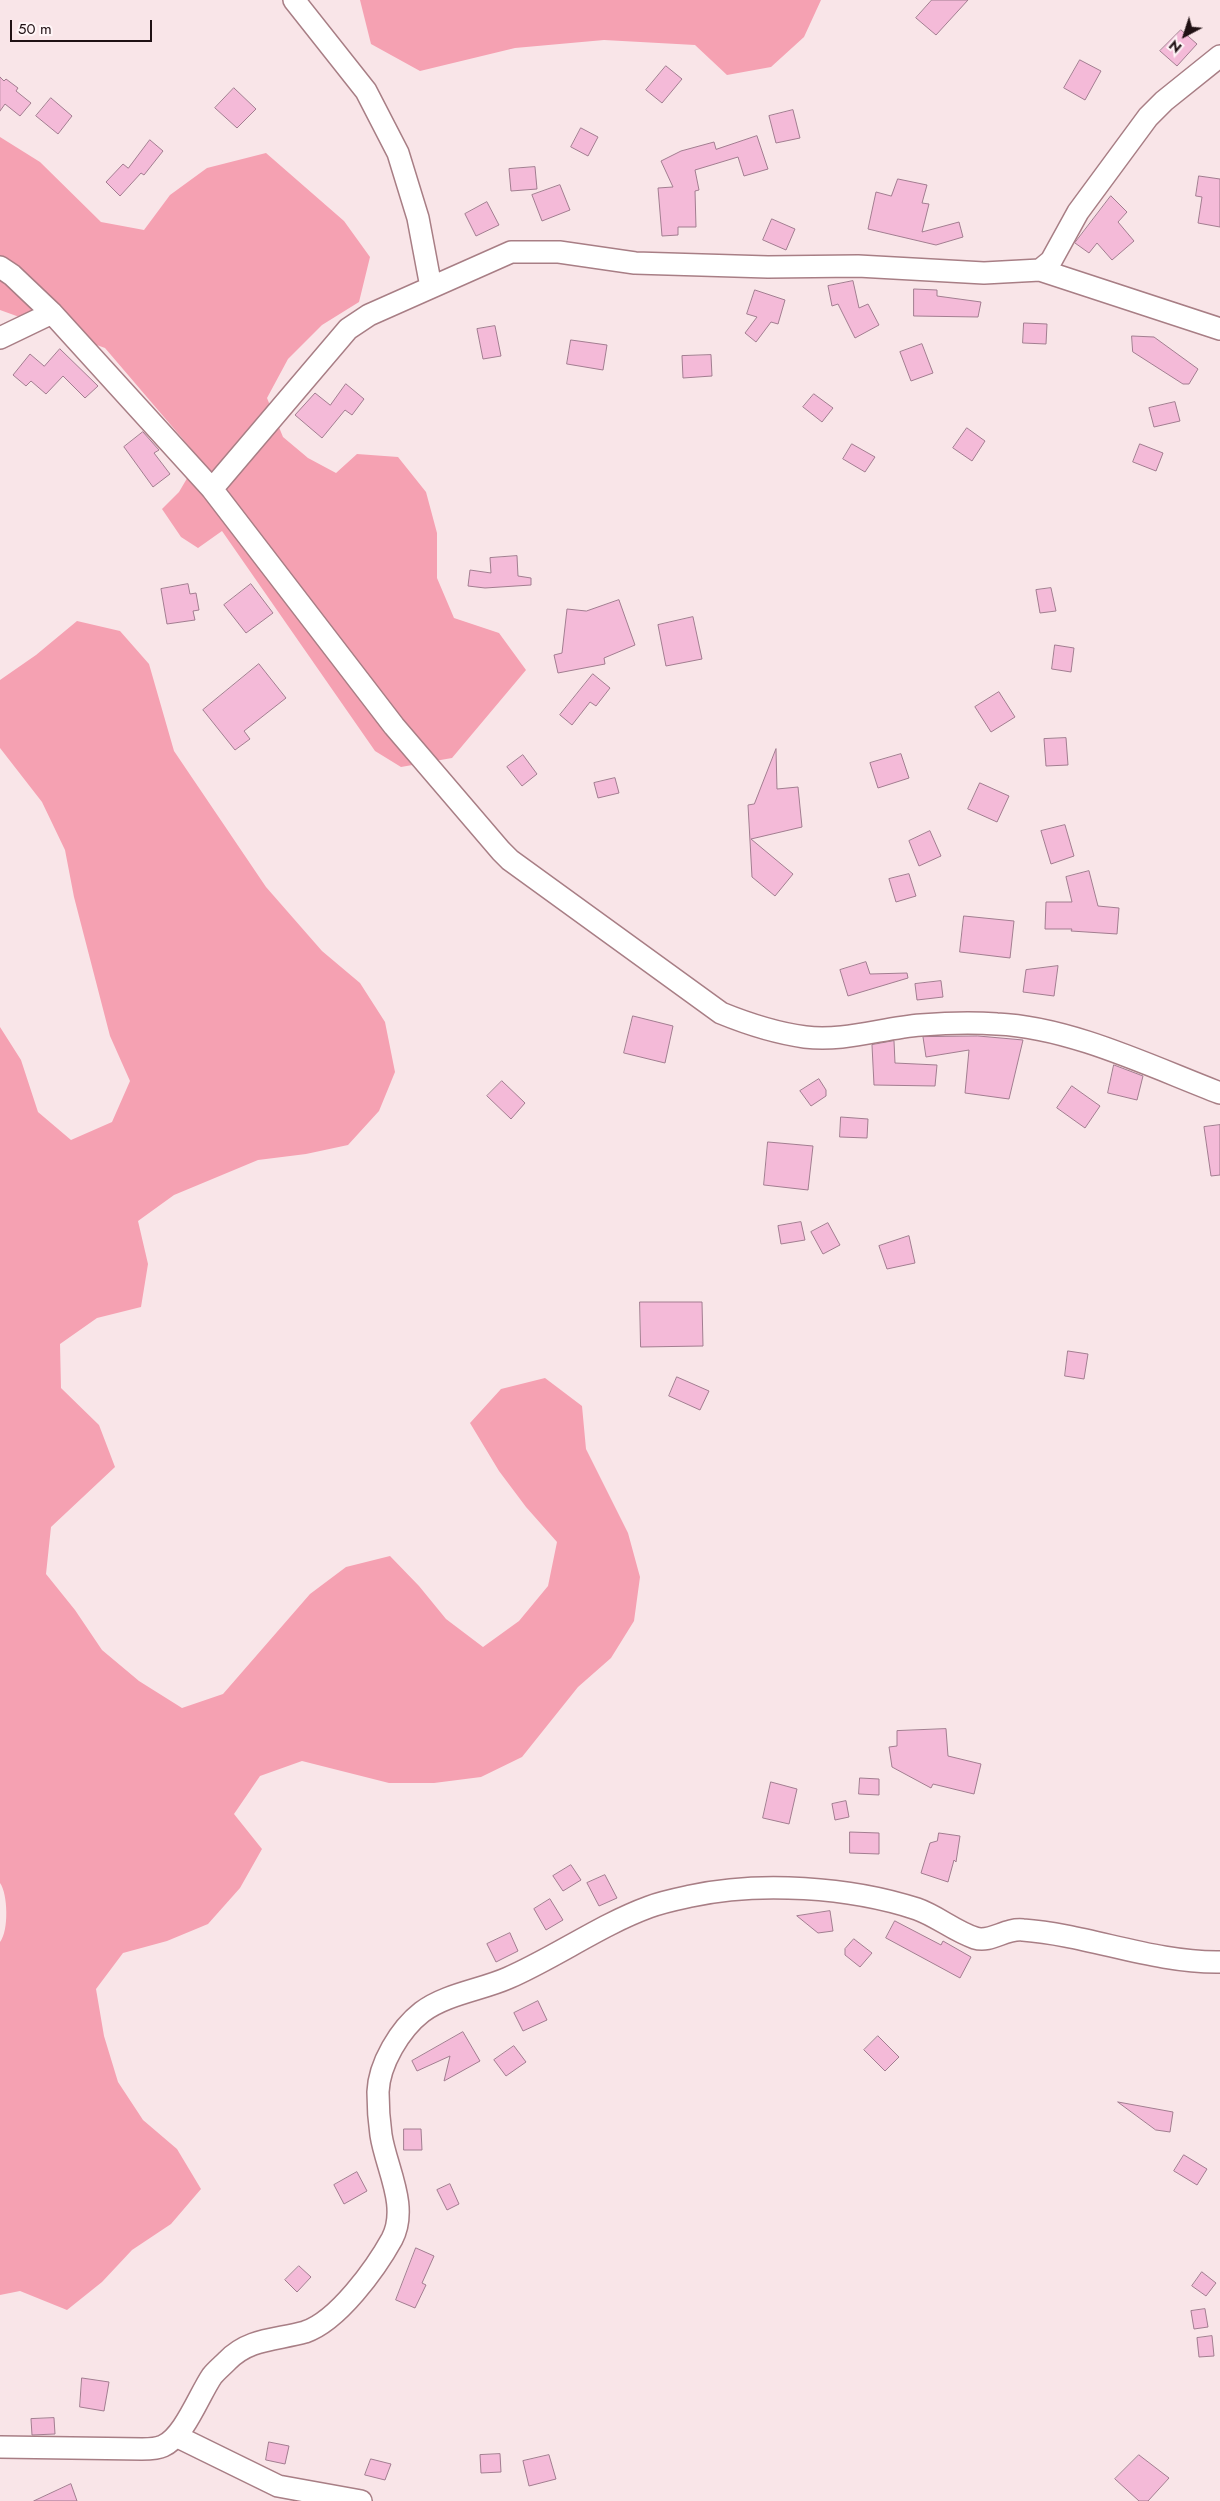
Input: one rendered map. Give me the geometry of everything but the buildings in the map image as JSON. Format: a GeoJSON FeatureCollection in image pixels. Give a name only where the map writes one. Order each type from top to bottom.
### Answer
{"type":"FeatureCollection","features":[{"type":"Feature","properties":{"kind":"street"},"geometry":{"type":"LineString","coordinates":[[294,0],[366,91],[398,153],[418,218],[431,287]]}},
{"type":"Feature","properties":{"kind":"street"},"geometry":{"type":"LineString","coordinates":[[1040,270],[1051,261],[1078,212],[1148,118],[1164,101],[1220,56]]}},
{"type":"Feature","properties":{"kind":"street"},"geometry":{"type":"LineString","coordinates":[[212,489],[348,329],[369,314],[511,252],[529,250],[559,252],[635,263],[768,267],[858,266],[984,272],[1040,270],[1220,329]]}},
{"type":"Feature","properties":{"kind":"street"},"geometry":{"type":"LineString","coordinates":[[0,267],[12,275],[52,313],[212,489],[394,726],[501,851],[721,1013],[743,1022],[806,1037],[853,1037],[921,1025],[997,1024],[1040,1029],[1088,1043],[1220,1093]]}},
{"type":"Feature","properties":{"kind":"street"},"geometry":{"type":"LineString","coordinates":[[0,338],[52,313]]}},
{"type":"Feature","properties":{"kind":"street"},"geometry":{"type":"LineString","coordinates":[[0,2447],[161,2448],[176,2436],[213,2374],[234,2353],[243,2347],[266,2340],[313,2329],[360,2288],[397,2227],[399,2211],[381,2134],[378,2089],[385,2063],[412,2022],[425,2010],[446,2000],[507,1978],[650,1906],[710,1892],[772,1886],[859,1896],[899,1904],[922,1911],[959,1931],[981,1939],[1018,1929],[1081,1938],[1173,1959],[1220,1962]]}},
{"type":"Feature","properties":{"kind":"street"},"geometry":{"type":"LineString","coordinates":[[176,2436],[278,2486],[361,2501]]}},
{"type":"Feature","properties":{"kind":"shaded area"},"geometry":{"type":"Polygon","coordinates":[[[360,0],[821,0],[804,37],[771,67],[727,75],[695,45],[604,40],[515,48],[420,71],[371,44],[360,0]]]}},
{"type":"Feature","properties":{"kind":"shaded area"},"geometry":{"type":"Polygon","coordinates":[[[0,137],[40,162],[101,222],[144,230],[170,195],[207,168],[266,153],[344,221],[370,257],[359,302],[322,325],[288,359],[267,398],[283,437],[308,458],[336,473],[357,454],[398,457],[426,492],[437,533],[437,578],[454,618],[499,633],[526,670],[452,758],[401,767],[375,751],[222,531],[198,548],[181,537],[162,509],[179,492],[199,458],[105,348],[0,310],[0,137]]]}},
{"type":"Feature","properties":{"kind":"shaded area"},"geometry":{"type":"Polygon","coordinates":[[[77,621],[120,631],[149,664],[174,751],[266,887],[322,951],[360,983],[385,1022],[395,1072],[379,1111],[348,1145],[306,1154],[258,1160],[174,1195],[138,1221],[148,1264],[141,1307],[97,1318],[60,1344],[61,1388],[99,1425],[115,1467],[51,1527],[46,1574],[75,1610],[102,1650],[139,1681],[182,1708],[223,1694],[310,1594],[346,1567],[390,1556],[419,1586],[446,1619],[483,1647],[519,1621],[548,1586],[557,1542],[526,1507],[499,1471],[470,1423],[501,1389],[545,1378],[582,1406],[586,1449],[628,1533],[640,1577],[634,1621],[611,1658],[578,1687],[522,1757],[481,1777],[434,1783],[389,1783],[302,1761],[260,1776],[234,1814],[262,1849],[240,1888],[208,1924],[167,1941],[123,1953],[96,1989],[104,2036],[118,2082],[143,2120],[177,2149],[201,2189],[171,2224],[132,2250],[102,2282],[67,2310],[20,2291],[0,2295],[0,1942],[5,1930],[6,1904],[3,1888],[0,1883],[0,1027],[21,1060],[38,1112],[71,1140],[112,1122],[130,1081],[110,1036],[74,897],[65,850],[42,802],[0,748],[0,680],[36,655],[77,621]]]}}]}
